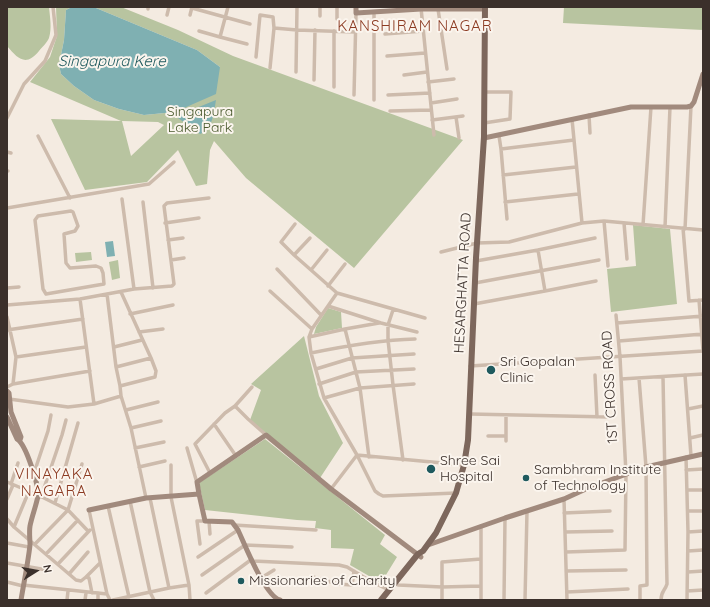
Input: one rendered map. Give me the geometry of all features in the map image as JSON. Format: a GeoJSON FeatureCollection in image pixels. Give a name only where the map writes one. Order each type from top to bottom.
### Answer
{"type":"FeatureCollection","features":[{"type":"Feature","properties":{"kind":"main road","name":"HESARGHATTA ROAD"},"geometry":{"type":"LineString","coordinates":[[386,600],[436,533],[456,493],[464,465],[470,414],[470,366],[484,138],[485,8]]}},
{"type":"Feature","properties":{"kind":"main road","name":"HESARGHATTA ROAD"},"geometry":{"type":"LineString","coordinates":[[381,600],[389,590],[397,584]]}},
{"type":"Feature","properties":{"kind":"street"},"geometry":{"type":"LineString","coordinates":[[7,118],[24,84],[46,61],[56,35],[53,7]]}},
{"type":"Feature","properties":{"kind":"street"},"geometry":{"type":"LineString","coordinates":[[167,14],[169,7]]}},
{"type":"Feature","properties":{"kind":"street"},"geometry":{"type":"LineString","coordinates":[[220,37],[228,7]]}},
{"type":"Feature","properties":{"kind":"street"},"geometry":{"type":"LineString","coordinates":[[296,72],[297,7]]}},
{"type":"Feature","properties":{"kind":"street"},"geometry":{"type":"LineString","coordinates":[[320,7],[320,16]]}},
{"type":"Feature","properties":{"kind":"street"},"geometry":{"type":"LineString","coordinates":[[337,7],[337,19]]}},
{"type":"Feature","properties":{"kind":"street"},"geometry":{"type":"LineString","coordinates":[[354,95],[356,7]]}},
{"type":"Feature","properties":{"kind":"street"},"geometry":{"type":"LineString","coordinates":[[190,15],[192,8],[250,24]]}},
{"type":"Feature","properties":{"kind":"street"},"geometry":{"type":"LineString","coordinates":[[420,8],[434,135]]}},
{"type":"Feature","properties":{"kind":"street"},"geometry":{"type":"LineString","coordinates":[[356,13],[390,9],[485,8]]}},
{"type":"Feature","properties":{"kind":"street"},"geometry":{"type":"LineString","coordinates":[[436,9],[447,69]]}},
{"type":"Feature","properties":{"kind":"street"},"geometry":{"type":"LineString","coordinates":[[374,100],[377,10]]}},
{"type":"Feature","properties":{"kind":"street"},"geometry":{"type":"LineString","coordinates":[[256,57],[260,15],[274,18],[270,68]]}},
{"type":"Feature","properties":{"kind":"street"},"geometry":{"type":"LineString","coordinates":[[274,28],[355,32]]}},
{"type":"Feature","properties":{"kind":"street"},"geometry":{"type":"LineString","coordinates":[[314,80],[315,30]]}},
{"type":"Feature","properties":{"kind":"street"},"geometry":{"type":"LineString","coordinates":[[199,31],[247,44]]}},
{"type":"Feature","properties":{"kind":"street"},"geometry":{"type":"LineString","coordinates":[[334,31],[334,87]]}},
{"type":"Feature","properties":{"kind":"street"},"geometry":{"type":"LineString","coordinates":[[385,34],[423,31]]}},
{"type":"Feature","properties":{"kind":"street"},"geometry":{"type":"LineString","coordinates":[[386,56],[425,53]]}},
{"type":"Feature","properties":{"kind":"street"},"geometry":{"type":"LineString","coordinates":[[404,75],[428,72]]}},
{"type":"Feature","properties":{"kind":"street"},"geometry":{"type":"LineString","coordinates":[[470,366],[703,351],[701,300],[689,301],[684,228],[692,106],[703,74]]}},
{"type":"Feature","properties":{"kind":"street"},"geometry":{"type":"LineString","coordinates":[[428,82],[454,79]]}},
{"type":"Feature","properties":{"kind":"street"},"geometry":{"type":"LineString","coordinates":[[484,92],[511,92],[510,119],[484,123]]}},
{"type":"Feature","properties":{"kind":"street"},"geometry":{"type":"LineString","coordinates":[[388,95],[430,94]]}},
{"type":"Feature","properties":{"kind":"street"},"geometry":{"type":"LineString","coordinates":[[430,103],[457,99]]}},
{"type":"Feature","properties":{"kind":"street"},"geometry":{"type":"LineString","coordinates":[[484,138],[499,136],[631,106],[692,106]]}},
{"type":"Feature","properties":{"kind":"street"},"geometry":{"type":"LineString","coordinates":[[643,225],[651,107]]}},
{"type":"Feature","properties":{"kind":"street"},"geometry":{"type":"LineString","coordinates":[[665,227],[670,107]]}},
{"type":"Feature","properties":{"kind":"street"},"geometry":{"type":"LineString","coordinates":[[390,111],[431,110]]}},
{"type":"Feature","properties":{"kind":"street"},"geometry":{"type":"LineString","coordinates":[[589,115],[590,133]]}},
{"type":"Feature","properties":{"kind":"street"},"geometry":{"type":"LineString","coordinates":[[432,120],[463,116]]}},
{"type":"Feature","properties":{"kind":"street"},"geometry":{"type":"LineString","coordinates":[[456,117],[458,138]]}},
{"type":"Feature","properties":{"kind":"street"},"geometry":{"type":"LineString","coordinates":[[572,119],[578,194],[582,223]]}},
{"type":"Feature","properties":{"kind":"street"},"geometry":{"type":"LineString","coordinates":[[38,136],[70,198]]}},
{"type":"Feature","properties":{"kind":"street"},"geometry":{"type":"LineString","coordinates":[[499,136],[507,219]]}},
{"type":"Feature","properties":{"kind":"street"},"geometry":{"type":"LineString","coordinates":[[501,149],[574,140]]}},
{"type":"Feature","properties":{"kind":"street"},"geometry":{"type":"LineString","coordinates":[[7,208],[151,183],[174,162]]}},
{"type":"Feature","properties":{"kind":"street"},"geometry":{"type":"LineString","coordinates":[[503,175],[576,168]]}},
{"type":"Feature","properties":{"kind":"street"},"geometry":{"type":"LineString","coordinates":[[505,202],[578,194]]}},
{"type":"Feature","properties":{"kind":"street"},"geometry":{"type":"LineString","coordinates":[[7,305],[80,299],[134,289],[173,286],[164,206],[165,204],[208,198]]}},
{"type":"Feature","properties":{"kind":"street"},"geometry":{"type":"LineString","coordinates":[[122,199],[134,289]]}},
{"type":"Feature","properties":{"kind":"street"},"geometry":{"type":"LineString","coordinates":[[143,202],[153,288]]}},
{"type":"Feature","properties":{"kind":"street"},"geometry":{"type":"LineString","coordinates":[[69,211],[73,212],[78,226],[75,231],[64,234],[66,263],[70,268],[96,266],[101,268],[103,273],[104,284],[86,288],[48,294],[44,293],[35,220],[38,216],[69,211]]}},
{"type":"Feature","properties":{"kind":"street"},"geometry":{"type":"LineString","coordinates":[[165,223],[199,218]]}},
{"type":"Feature","properties":{"kind":"street"},"geometry":{"type":"LineString","coordinates":[[441,252],[477,243],[509,242],[582,223],[604,221],[703,230]]}},
{"type":"Feature","properties":{"kind":"street"},"geometry":{"type":"LineString","coordinates":[[604,221],[608,266]]}},
{"type":"Feature","properties":{"kind":"street"},"geometry":{"type":"LineString","coordinates":[[624,223],[627,259]]}},
{"type":"Feature","properties":{"kind":"street"},"geometry":{"type":"LineString","coordinates":[[295,224],[281,242],[294,256],[337,293],[393,310],[426,318]]}},
{"type":"Feature","properties":{"kind":"street"},"geometry":{"type":"LineString","coordinates":[[168,240],[183,238]]}},
{"type":"Feature","properties":{"kind":"street"},"geometry":{"type":"LineString","coordinates":[[294,256],[310,238]]}},
{"type":"Feature","properties":{"kind":"street"},"geometry":{"type":"LineString","coordinates":[[476,261],[595,238]]}},
{"type":"Feature","properties":{"kind":"street"},"geometry":{"type":"LineString","coordinates":[[311,270],[327,250]]}},
{"type":"Feature","properties":{"kind":"street"},"geometry":{"type":"LineString","coordinates":[[538,250],[545,291]]}},
{"type":"Feature","properties":{"kind":"street"},"geometry":{"type":"LineString","coordinates":[[171,260],[184,258]]}},
{"type":"Feature","properties":{"kind":"street"},"geometry":{"type":"LineString","coordinates":[[475,283],[542,272],[599,260]]}},
{"type":"Feature","properties":{"kind":"street"},"geometry":{"type":"LineString","coordinates":[[328,286],[345,264]]}},
{"type":"Feature","properties":{"kind":"street"},"geometry":{"type":"LineString","coordinates":[[277,269],[321,315]]}},
{"type":"Feature","properties":{"kind":"street"},"geometry":{"type":"LineString","coordinates":[[474,304],[596,281]]}},
{"type":"Feature","properties":{"kind":"street"},"geometry":{"type":"LineString","coordinates":[[7,288],[19,287]]}},
{"type":"Feature","properties":{"kind":"street"},"geometry":{"type":"LineString","coordinates":[[93,287],[95,296]]}},
{"type":"Feature","properties":{"kind":"street"},"geometry":{"type":"LineString","coordinates":[[86,288],[87,298]]}},
{"type":"Feature","properties":{"kind":"street"},"geometry":{"type":"LineString","coordinates":[[270,291],[312,329]]}},
{"type":"Feature","properties":{"kind":"street"},"geometry":{"type":"LineString","coordinates":[[120,386],[155,377],[156,372],[121,292]]}},
{"type":"Feature","properties":{"kind":"street"},"geometry":{"type":"LineString","coordinates":[[337,293],[312,329],[310,337],[311,353],[324,398],[357,455],[375,491],[383,496],[456,493]]}},
{"type":"Feature","properties":{"kind":"street"},"geometry":{"type":"LineString","coordinates":[[107,294],[116,367],[122,396],[169,588]]}},
{"type":"Feature","properties":{"kind":"street"},"geometry":{"type":"LineString","coordinates":[[80,299],[94,404]]}},
{"type":"Feature","properties":{"kind":"street"},"geometry":{"type":"LineString","coordinates":[[130,314],[173,305]]}},
{"type":"Feature","properties":{"kind":"street"},"geometry":{"type":"LineString","coordinates":[[328,306],[381,323],[417,332]]}},
{"type":"Feature","properties":{"kind":"street"},"geometry":{"type":"LineString","coordinates":[[393,310],[388,325],[388,340],[403,460]]}},
{"type":"Feature","properties":{"kind":"street","name":"1ST CROSS ROAD"},"geometry":{"type":"LineString","coordinates":[[566,552],[625,550],[626,474],[619,341],[616,315]]}},
{"type":"Feature","properties":{"kind":"street"},"geometry":{"type":"LineString","coordinates":[[617,323],[702,316]]}},
{"type":"Feature","properties":{"kind":"street"},"geometry":{"type":"LineString","coordinates":[[7,317],[16,357],[13,384]]}},
{"type":"Feature","properties":{"kind":"street"},"geometry":{"type":"LineString","coordinates":[[9,330],[83,319]]}},
{"type":"Feature","properties":{"kind":"street"},"geometry":{"type":"LineString","coordinates":[[310,337],[381,323]]}},
{"type":"Feature","properties":{"kind":"street"},"geometry":{"type":"LineString","coordinates":[[139,332],[162,329]]}},
{"type":"Feature","properties":{"kind":"street"},"geometry":{"type":"LineString","coordinates":[[345,329],[360,388],[369,457]]}},
{"type":"Feature","properties":{"kind":"street"},"geometry":{"type":"LineString","coordinates":[[619,341],[702,334]]}},
{"type":"Feature","properties":{"kind":"street"},"geometry":{"type":"LineString","coordinates":[[311,353],[349,345],[388,340],[415,339]]}},
{"type":"Feature","properties":{"kind":"street"},"geometry":{"type":"LineString","coordinates":[[114,347],[142,340]]}},
{"type":"Feature","properties":{"kind":"street"},"geometry":{"type":"LineString","coordinates":[[16,357],[86,347]]}},
{"type":"Feature","properties":{"kind":"street"},"geometry":{"type":"LineString","coordinates":[[316,369],[352,358],[414,354]]}},
{"type":"Feature","properties":{"kind":"street"},"geometry":{"type":"LineString","coordinates":[[116,367],[151,358]]}},
{"type":"Feature","properties":{"kind":"street"},"geometry":{"type":"LineString","coordinates":[[319,384],[356,372],[414,369]]}},
{"type":"Feature","properties":{"kind":"street"},"geometry":{"type":"LineString","coordinates":[[7,387],[13,384],[90,371]]}},
{"type":"Feature","properties":{"kind":"street"},"geometry":{"type":"LineString","coordinates":[[621,380],[703,374]]}},
{"type":"Feature","properties":{"kind":"street"},"geometry":{"type":"LineString","coordinates":[[595,375],[597,417]]}},
{"type":"Feature","properties":{"kind":"street"},"geometry":{"type":"LineString","coordinates":[[685,375],[690,438],[689,457],[686,470],[688,511],[687,600]]}},
{"type":"Feature","properties":{"kind":"street"},"geometry":{"type":"LineString","coordinates":[[661,600],[661,594],[666,588],[663,377]]}},
{"type":"Feature","properties":{"kind":"street"},"geometry":{"type":"LineString","coordinates":[[640,378],[646,467],[647,585],[640,586],[640,600]]}},
{"type":"Feature","properties":{"kind":"street"},"geometry":{"type":"LineString","coordinates":[[324,398],[360,388],[414,384]]}},
{"type":"Feature","properties":{"kind":"street"},"geometry":{"type":"LineString","coordinates":[[210,473],[195,444],[214,424],[235,406],[252,387]]}},
{"type":"Feature","properties":{"kind":"street"},"geometry":{"type":"LineString","coordinates":[[7,391],[9,393],[8,414],[17,439],[20,440],[34,473],[40,496]]}},
{"type":"Feature","properties":{"kind":"street"},"geometry":{"type":"LineString","coordinates":[[9,399],[68,407],[94,404],[122,396]]}},
{"type":"Feature","properties":{"kind":"street"},"geometry":{"type":"LineString","coordinates":[[126,410],[158,402]]}},
{"type":"Feature","properties":{"kind":"street"},"geometry":{"type":"LineString","coordinates":[[235,406],[266,435],[331,489],[421,554]]}},
{"type":"Feature","properties":{"kind":"street"},"geometry":{"type":"LineString","coordinates":[[688,409],[703,406]]}},
{"type":"Feature","properties":{"kind":"street"},"geometry":{"type":"LineString","coordinates":[[470,414],[610,417]]}},
{"type":"Feature","properties":{"kind":"street"},"geometry":{"type":"LineString","coordinates":[[34,473],[48,431],[51,415]]}},
{"type":"Feature","properties":{"kind":"street"},"geometry":{"type":"LineString","coordinates":[[506,415],[506,441]]}},
{"type":"Feature","properties":{"kind":"street"},"geometry":{"type":"LineString","coordinates":[[21,600],[30,539],[30,526],[66,420]]}},
{"type":"Feature","properties":{"kind":"street"},"geometry":{"type":"LineString","coordinates":[[131,428],[161,421]]}},
{"type":"Feature","properties":{"kind":"street"},"geometry":{"type":"LineString","coordinates":[[55,503],[78,423]]}},
{"type":"Feature","properties":{"kind":"street"},"geometry":{"type":"LineString","coordinates":[[214,424],[236,456]]}},
{"type":"Feature","properties":{"kind":"street"},"geometry":{"type":"LineString","coordinates":[[197,483],[266,435]]}},
{"type":"Feature","properties":{"kind":"street"},"geometry":{"type":"LineString","coordinates":[[690,438],[703,435]]}},
{"type":"Feature","properties":{"kind":"street"},"geometry":{"type":"LineString","coordinates":[[488,436],[506,436]]}},
{"type":"Feature","properties":{"kind":"street"},"geometry":{"type":"LineString","coordinates":[[135,448],[164,442]]}},
{"type":"Feature","properties":{"kind":"street"},"geometry":{"type":"LineString","coordinates":[[187,448],[210,534]]}},
{"type":"Feature","properties":{"kind":"street"},"geometry":{"type":"LineString","coordinates":[[428,545],[564,499],[588,488],[646,467],[703,454]]}},
{"type":"Feature","properties":{"kind":"street"},"geometry":{"type":"LineString","coordinates":[[357,455],[464,465]]}},
{"type":"Feature","properties":{"kind":"street"},"geometry":{"type":"LineString","coordinates":[[331,489],[357,455]]}},
{"type":"Feature","properties":{"kind":"street"},"geometry":{"type":"LineString","coordinates":[[139,467],[165,461]]}},
{"type":"Feature","properties":{"kind":"street"},"geometry":{"type":"LineString","coordinates":[[7,499],[10,484],[18,463]]}},
{"type":"Feature","properties":{"kind":"street"},"geometry":{"type":"LineString","coordinates":[[35,544],[68,510],[82,464]]}},
{"type":"Feature","properties":{"kind":"street"},"geometry":{"type":"LineString","coordinates":[[171,465],[171,497],[189,585],[190,600]]}},
{"type":"Feature","properties":{"kind":"street"},"geometry":{"type":"LineString","coordinates":[[686,470],[703,470]]}},
{"type":"Feature","properties":{"kind":"street"},"geometry":{"type":"LineString","coordinates":[[10,484],[40,496],[68,510],[88,531]]}},
{"type":"Feature","properties":{"kind":"street"},"geometry":{"type":"LineString","coordinates":[[687,490],[703,490]]}},
{"type":"Feature","properties":{"kind":"street"},"geometry":{"type":"LineString","coordinates":[[14,527],[29,492]]}},
{"type":"Feature","properties":{"kind":"street"},"geometry":{"type":"LineString","coordinates":[[110,600],[107,594],[89,510],[148,498],[199,494]]}},
{"type":"Feature","properties":{"kind":"street"},"geometry":{"type":"LineString","coordinates":[[564,499],[567,600]]}},
{"type":"Feature","properties":{"kind":"street"},"geometry":{"type":"LineString","coordinates":[[130,501],[150,592],[154,600]]}},
{"type":"Feature","properties":{"kind":"street"},"geometry":{"type":"LineString","coordinates":[[108,506],[129,597]]}},
{"type":"Feature","properties":{"kind":"street"},"geometry":{"type":"LineString","coordinates":[[525,600],[527,511]]}},
{"type":"Feature","properties":{"kind":"street"},"geometry":{"type":"LineString","coordinates":[[564,513],[610,511]]}},
{"type":"Feature","properties":{"kind":"street"},"geometry":{"type":"LineString","coordinates":[[688,511],[703,511]]}},
{"type":"Feature","properties":{"kind":"street"},"geometry":{"type":"LineString","coordinates":[[504,600],[505,518]]}},
{"type":"Feature","properties":{"kind":"street"},"geometry":{"type":"LineString","coordinates":[[7,520],[79,581],[86,577],[100,563]]}},
{"type":"Feature","properties":{"kind":"street"},"geometry":{"type":"LineString","coordinates":[[46,554],[78,520]]}},
{"type":"Feature","properties":{"kind":"street"},"geometry":{"type":"LineString","coordinates":[[200,544],[197,521],[229,521],[238,530],[267,590],[280,600]]}},
{"type":"Feature","properties":{"kind":"street"},"geometry":{"type":"LineString","coordinates":[[234,525],[316,530]]}},
{"type":"Feature","properties":{"kind":"street"},"geometry":{"type":"LineString","coordinates":[[481,526],[481,600]]}},
{"type":"Feature","properties":{"kind":"street"},"geometry":{"type":"LineString","coordinates":[[58,564],[93,527]]}},
{"type":"Feature","properties":{"kind":"street"},"geometry":{"type":"LineString","coordinates":[[198,557],[238,530]]}},
{"type":"Feature","properties":{"kind":"street"},"geometry":{"type":"LineString","coordinates":[[565,532],[612,531]]}},
{"type":"Feature","properties":{"kind":"street"},"geometry":{"type":"LineString","coordinates":[[688,532],[703,531]]}},
{"type":"Feature","properties":{"kind":"street"},"geometry":{"type":"LineString","coordinates":[[7,543],[29,547]]}},
{"type":"Feature","properties":{"kind":"street"},"geometry":{"type":"LineString","coordinates":[[202,575],[245,545],[292,547]]}},
{"type":"Feature","properties":{"kind":"street"},"geometry":{"type":"LineString","coordinates":[[688,551],[703,550]]}},
{"type":"Feature","properties":{"kind":"street"},"geometry":{"type":"LineString","coordinates":[[69,574],[88,552]]}},
{"type":"Feature","properties":{"kind":"street"},"geometry":{"type":"LineString","coordinates":[[442,600],[442,562],[481,559]]}},
{"type":"Feature","properties":{"kind":"street"},"geometry":{"type":"LineString","coordinates":[[206,593],[253,560],[339,565],[347,567],[389,590]]}},
{"type":"Feature","properties":{"kind":"street"},"geometry":{"type":"LineString","coordinates":[[7,563],[47,570]]}},
{"type":"Feature","properties":{"kind":"street"},"geometry":{"type":"LineString","coordinates":[[261,578],[274,570]]}},
{"type":"Feature","properties":{"kind":"street"},"geometry":{"type":"LineString","coordinates":[[566,571],[626,570]]}},
{"type":"Feature","properties":{"kind":"street"},"geometry":{"type":"LineString","coordinates":[[313,577],[338,584],[352,585],[354,571]]}},
{"type":"Feature","properties":{"kind":"street"},"geometry":{"type":"LineString","coordinates":[[688,572],[703,571]]}},
{"type":"Feature","properties":{"kind":"street"},"geometry":{"type":"LineString","coordinates":[[86,577],[90,580],[92,593]]}},
{"type":"Feature","properties":{"kind":"street"},"geometry":{"type":"LineString","coordinates":[[7,582],[23,586],[107,594]]}},
{"type":"Feature","properties":{"kind":"street"},"geometry":{"type":"LineString","coordinates":[[397,584],[442,587],[481,586]]}},
{"type":"Feature","properties":{"kind":"street"},"geometry":{"type":"LineString","coordinates":[[113,600],[189,585]]}},
{"type":"Feature","properties":{"kind":"street"},"geometry":{"type":"LineString","coordinates":[[566,592],[628,589]]}},
{"type":"Feature","properties":{"kind":"street"},"geometry":{"type":"LineString","coordinates":[[687,591],[703,590]]}},
{"type":"Feature","properties":{"kind":"street"},"geometry":{"type":"LineString","coordinates":[[67,600],[68,591]]}},
{"type":"Feature","properties":{"kind":"street"},"geometry":{"type":"LineString","coordinates":[[85,600],[86,593]]}},
{"type":"Feature","properties":{"kind":"street"},"geometry":{"type":"LineString","coordinates":[[98,593],[98,600]]}},
{"type":"Feature","properties":{"kind":"green space"},"geometry":{"type":"Polygon","coordinates":[[[7,7],[49,7],[51,27],[49,38],[39,51],[30,59],[26,60],[19,58],[7,46],[7,7]]]}},
{"type":"Feature","properties":{"kind":"green space","name":"Singapura Lake Park"},"geometry":{"type":"Polygon","coordinates":[[[56,7],[72,7],[66,10],[64,40],[59,65],[61,74],[74,86],[94,100],[119,109],[144,115],[175,112],[220,67],[197,50],[96,8],[84,7],[121,7],[178,30],[233,56],[463,140],[354,268],[246,178],[214,141],[210,150],[207,184],[196,186],[178,150],[147,182],[85,190],[51,119],[121,121],[30,82],[50,57],[57,36],[56,7]],[[122,121],[131,156],[164,125],[158,122],[122,121]]]}},
{"type":"Feature","properties":{"kind":"green space"},"geometry":{"type":"Polygon","coordinates":[[[564,7],[703,7],[703,30],[563,23],[564,7]]]}},
{"type":"Feature","properties":{"kind":"green space"},"geometry":{"type":"Polygon","coordinates":[[[633,225],[670,229],[677,304],[611,312],[607,269],[636,266],[633,225]]]}},
{"type":"Feature","properties":{"kind":"green space"},"geometry":{"type":"Polygon","coordinates":[[[91,252],[92,260],[76,262],[75,253],[91,252]]]}},
{"type":"Feature","properties":{"kind":"green space"},"geometry":{"type":"Polygon","coordinates":[[[118,260],[120,278],[112,280],[109,262],[118,260]]]}},
{"type":"Feature","properties":{"kind":"green space"},"geometry":{"type":"Polygon","coordinates":[[[328,308],[341,312],[342,328],[314,334],[316,327],[328,308]]]}},
{"type":"Feature","properties":{"kind":"green space"},"geometry":{"type":"Polygon","coordinates":[[[304,336],[319,396],[343,443],[320,478],[250,420],[261,390],[251,384],[304,336]]]}},
{"type":"Feature","properties":{"kind":"green space"},"geometry":{"type":"Polygon","coordinates":[[[265,439],[385,535],[380,544],[397,557],[381,583],[350,565],[354,549],[331,548],[331,530],[315,528],[316,521],[205,510],[199,483],[265,439]]]}},
{"type":"Feature","properties":{"kind":"water","name":"Singapura Kere"},"geometry":{"type":"Polygon","coordinates":[[[72,7],[96,8],[197,50],[220,67],[216,94],[175,112],[144,115],[119,109],[94,100],[74,86],[61,74],[59,65],[64,40],[66,10],[72,7]]]}},
{"type":"Feature","properties":{"kind":"water"},"geometry":{"type":"Polygon","coordinates":[[[216,100],[210,124],[204,132],[200,134],[178,118],[179,115],[216,100]]]}},
{"type":"Feature","properties":{"kind":"water"},"geometry":{"type":"Polygon","coordinates":[[[113,241],[115,256],[107,257],[105,242],[113,241]]]}},
{"type":"Feature","properties":{"kind":"place","name":"Sri Gopalan Clinic"},"geometry":{"type":"Point","coordinates":[491,370]}},
{"type":"Feature","properties":{"kind":"place","name":"Shree Sai Hospital"},"geometry":{"type":"Point","coordinates":[431,469]}},
{"type":"Feature","properties":{"kind":"place","name":"Sambhram Institute of Technology"},"geometry":{"type":"Point","coordinates":[526,478]}},
{"type":"Feature","properties":{"kind":"place","name":"Missionaries of Charity"},"geometry":{"type":"Point","coordinates":[241,581]}},
{"type":"Feature","properties":{"kind":"district","name":"KANSHIRAM NAGAR"},"geometry":{"type":"Point","coordinates":[415,26]}},
{"type":"Feature","properties":{"kind":"district","name":"VINAYAKA NAGARA"},"geometry":{"type":"Point","coordinates":[54,482]}}]}
